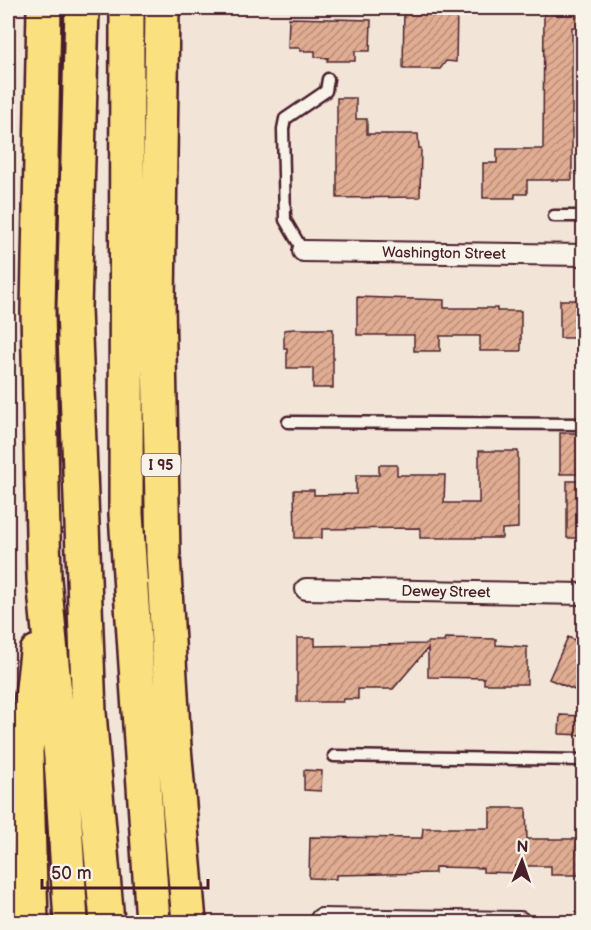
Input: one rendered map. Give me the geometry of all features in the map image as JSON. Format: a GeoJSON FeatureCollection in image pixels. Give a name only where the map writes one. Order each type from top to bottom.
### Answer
{"type":"FeatureCollection","features":[{"type":"Feature","properties":{"kind":"highway"},"geometry":{"type":"LineString","coordinates":[[44,8],[38,311],[44,579],[61,758],[71,922]]}},
{"type":"Feature","properties":{"kind":"highway"},"geometry":{"type":"LineString","coordinates":[[82,8],[74,309],[89,713],[107,922]]}},
{"type":"Feature","properties":{"kind":"highway"},"geometry":{"type":"LineString","coordinates":[[127,8],[126,514],[153,922]]}},
{"type":"Feature","properties":{"kind":"highway","name":"I 95"},"geometry":{"type":"LineString","coordinates":[[162,8],[158,303],[163,555],[174,747],[189,922]]}},
{"type":"Feature","properties":{"kind":"highway"},"geometry":{"type":"LineString","coordinates":[[31,922],[26,752],[44,579]]}},
{"type":"Feature","properties":{"kind":"street","name":"Washington Street"},"geometry":{"type":"LineString","coordinates":[[303,251],[584,255]]}},
{"type":"Feature","properties":{"kind":"street","name":"Dewey Street"},"geometry":{"type":"LineString","coordinates":[[306,589],[584,594]]}},
{"type":"Feature","properties":{"kind":"street"},"geometry":{"type":"LineString","coordinates":[[321,919],[520,922]]}},
{"type":"Feature","properties":{"kind":"lane"},"geometry":{"type":"LineString","coordinates":[[303,251],[285,220],[283,129],[285,119],[326,91],[328,79]]}},
{"type":"Feature","properties":{"kind":"lane"},"geometry":{"type":"LineString","coordinates":[[554,216],[584,216]]}},
{"type":"Feature","properties":{"kind":"lane"},"geometry":{"type":"LineString","coordinates":[[288,422],[584,424]]}},
{"type":"Feature","properties":{"kind":"lane"},"geometry":{"type":"LineString","coordinates":[[334,756],[584,760]]}},
{"type":"Feature","properties":{"kind":"building"},"geometry":{"type":"Polygon","coordinates":[[[404,8],[457,8],[456,62],[446,61],[440,69],[403,69],[404,8]]]}},
{"type":"Feature","properties":{"kind":"building"},"geometry":{"type":"Polygon","coordinates":[[[544,9],[584,10],[584,28],[572,27],[572,180],[527,180],[527,194],[515,194],[515,198],[483,198],[483,163],[497,163],[497,149],[543,149],[544,9]]]}},
{"type":"Feature","properties":{"kind":"building"},"geometry":{"type":"Polygon","coordinates":[[[289,18],[371,20],[370,51],[355,51],[355,61],[327,61],[328,58],[315,57],[315,51],[288,48],[289,18]]]}},
{"type":"Feature","properties":{"kind":"building"},"geometry":{"type":"Polygon","coordinates":[[[337,98],[356,98],[356,119],[367,119],[367,134],[418,134],[419,148],[421,148],[420,197],[337,198],[337,98]]]}},
{"type":"Feature","properties":{"kind":"building"},"geometry":{"type":"Polygon","coordinates":[[[357,297],[444,300],[444,308],[497,308],[497,311],[521,311],[521,351],[480,351],[480,336],[440,336],[440,351],[414,351],[414,335],[357,335],[357,297]]]}},
{"type":"Feature","properties":{"kind":"building"},"geometry":{"type":"Polygon","coordinates":[[[560,300],[584,300],[584,338],[560,338],[560,300]]]}},
{"type":"Feature","properties":{"kind":"building"},"geometry":{"type":"Polygon","coordinates":[[[333,329],[333,388],[313,388],[313,368],[287,368],[284,330],[333,329]]]}},
{"type":"Feature","properties":{"kind":"building"},"geometry":{"type":"Polygon","coordinates":[[[560,433],[584,433],[584,474],[560,474],[560,433]]]}},
{"type":"Feature","properties":{"kind":"building"},"geometry":{"type":"Polygon","coordinates":[[[479,451],[518,451],[518,528],[502,529],[502,538],[420,538],[420,528],[322,529],[322,538],[295,538],[294,490],[314,490],[314,495],[356,494],[356,475],[379,475],[379,465],[397,465],[397,475],[445,475],[444,503],[479,503],[479,451]]]}},
{"type":"Feature","properties":{"kind":"building"},"geometry":{"type":"Polygon","coordinates":[[[567,481],[584,481],[584,538],[567,538],[567,481]]]}},
{"type":"Feature","properties":{"kind":"building"},"geometry":{"type":"Polygon","coordinates":[[[568,637],[584,644],[584,694],[549,679],[568,637]]]}},
{"type":"Feature","properties":{"kind":"building"},"geometry":{"type":"Polygon","coordinates":[[[297,638],[315,638],[315,646],[428,644],[428,642],[444,642],[445,638],[496,639],[496,645],[527,647],[527,684],[484,684],[484,678],[428,677],[428,648],[393,689],[358,689],[358,699],[343,699],[343,702],[297,702],[297,638]]]}},
{"type":"Feature","properties":{"kind":"building"},"geometry":{"type":"Polygon","coordinates":[[[560,715],[584,716],[584,735],[559,734],[560,715]]]}},
{"type":"Feature","properties":{"kind":"building"},"geometry":{"type":"Polygon","coordinates":[[[304,770],[322,771],[321,791],[304,790],[304,770]]]}},
{"type":"Feature","properties":{"kind":"building"},"geometry":{"type":"Polygon","coordinates":[[[490,808],[526,808],[527,839],[584,839],[584,875],[551,875],[551,866],[516,866],[515,873],[483,872],[483,868],[435,867],[435,873],[336,875],[336,879],[309,878],[310,837],[422,838],[423,828],[490,828],[490,808]]]}}]}
